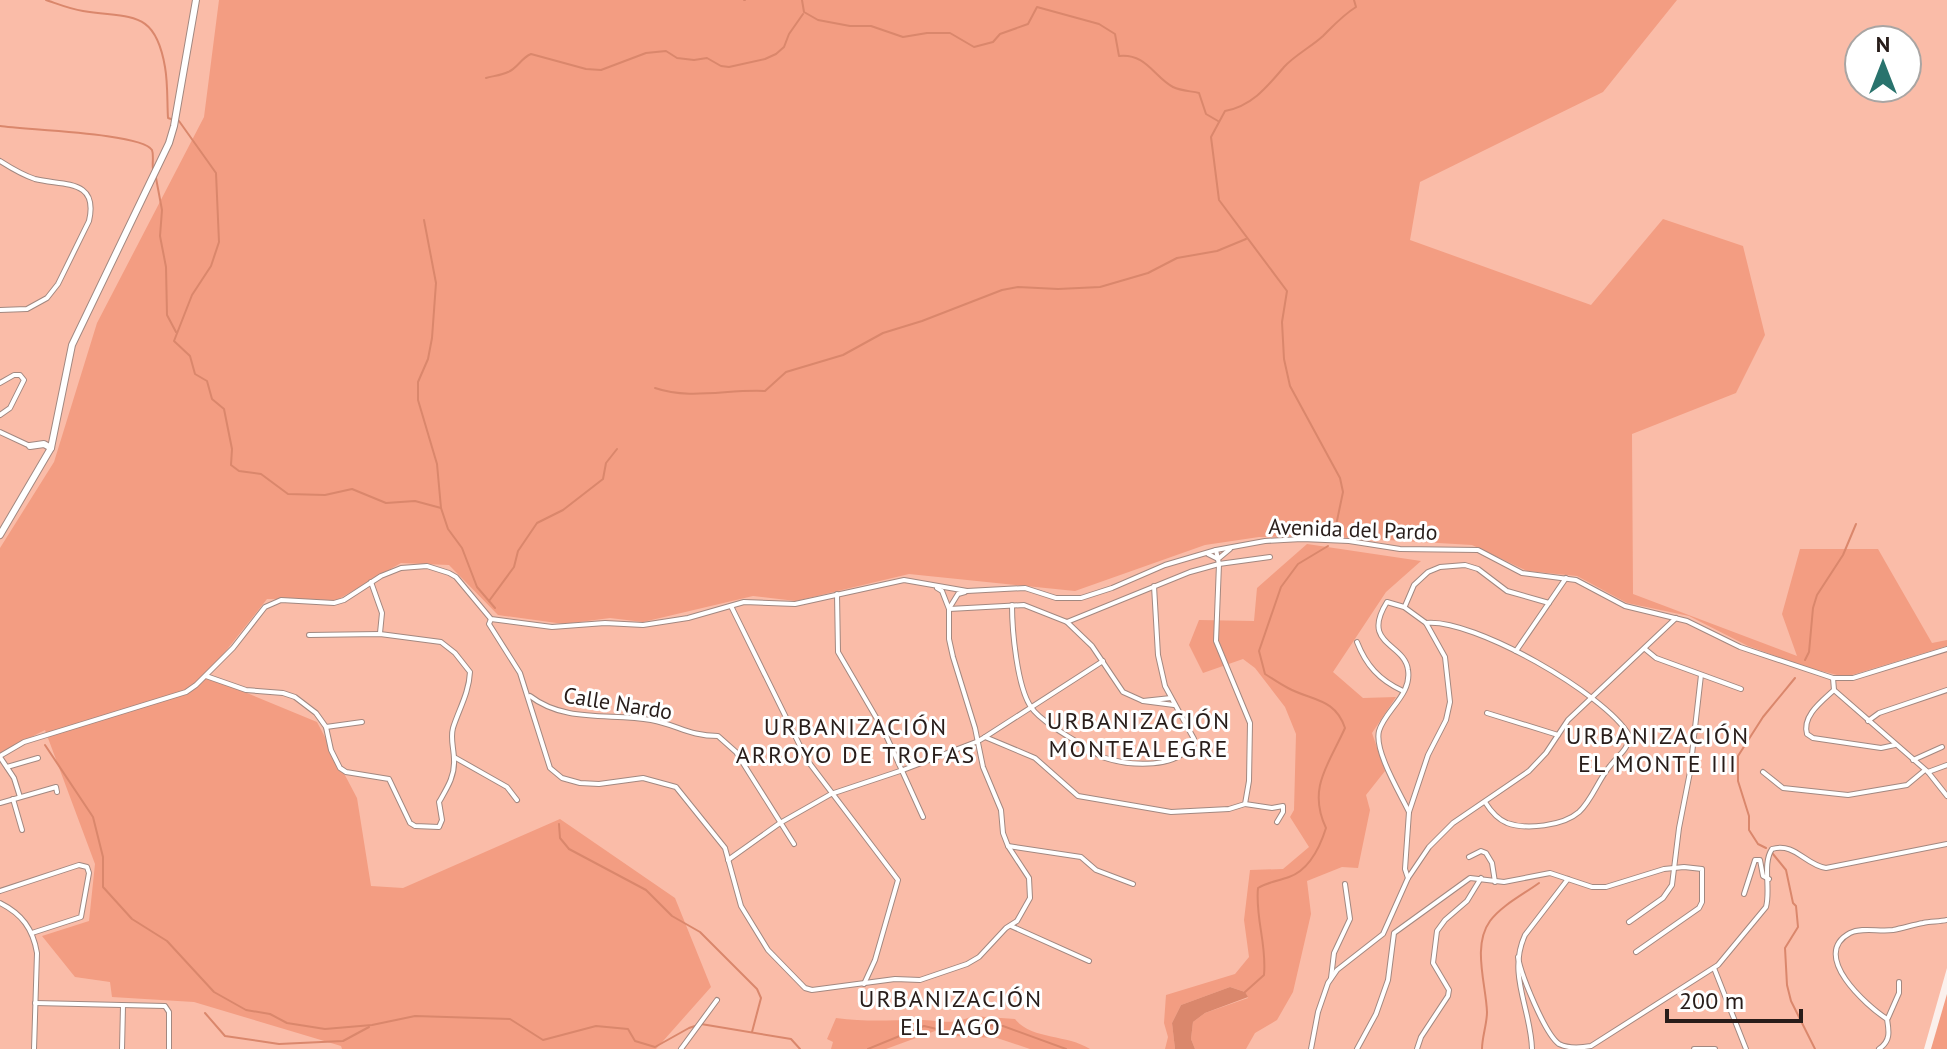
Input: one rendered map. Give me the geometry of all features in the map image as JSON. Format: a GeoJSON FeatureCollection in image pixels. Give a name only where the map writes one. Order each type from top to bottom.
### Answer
{"type":"FeatureCollection","features":[{"type":"Feature","properties":{"kind":"main road"},"geometry":{"type":"LineString","coordinates":[[0,535],[45,463],[75,336],[169,143],[196,0]]}},
{"type":"Feature","properties":{"kind":"main road"},"geometry":{"type":"LineString","coordinates":[[42,447],[51,439],[59,410]]}},
{"type":"Feature","properties":{"kind":"main road"},"geometry":{"type":"LineString","coordinates":[[30,446],[51,448]]}},
{"type":"Feature","properties":{"kind":"main road"},"geometry":{"type":"LineString","coordinates":[[42,447],[45,463]]}},
{"type":"Feature","properties":{"kind":"street"},"geometry":{"type":"LineString","coordinates":[[0,161],[32,178],[74,184],[87,195],[91,209],[89,221],[53,293],[34,307],[0,310]]}},
{"type":"Feature","properties":{"kind":"street"},"geometry":{"type":"LineString","coordinates":[[0,383],[14,375],[20,375],[24,380],[10,408],[0,415]]}},
{"type":"Feature","properties":{"kind":"street"},"geometry":{"type":"LineString","coordinates":[[0,432],[30,446]]}},
{"type":"Feature","properties":{"kind":"street","name":"Avenida del Pardo"},"geometry":{"type":"LineString","coordinates":[[491,619],[552,627],[605,623],[643,625],[756,602],[795,604],[911,580],[949,596],[967,591],[1025,588],[1056,598],[1081,598],[1203,553],[1235,546],[1302,539],[1349,541],[1400,549],[1464,548],[1490,555],[1522,573],[1584,583],[1625,606],[1693,623],[1749,650],[1833,678],[1853,678],[1947,649]]}},
{"type":"Feature","properties":{"kind":"street"},"geometry":{"type":"LineString","coordinates":[[1218,561],[1223,553],[1235,546]]}},
{"type":"Feature","properties":{"kind":"street"},"geometry":{"type":"LineString","coordinates":[[1216,550],[1216,641],[1250,723],[1249,781],[1245,804]]}},
{"type":"Feature","properties":{"kind":"street"},"geometry":{"type":"LineString","coordinates":[[1203,553],[1218,561]]}},
{"type":"Feature","properties":{"kind":"street"},"geometry":{"type":"LineString","coordinates":[[1067,622],[1218,561],[1270,557]]}},
{"type":"Feature","properties":{"kind":"street"},"geometry":{"type":"LineString","coordinates":[[1404,607],[1414,585],[1428,572],[1440,567],[1465,565],[1478,569],[1507,591],[1549,603]]}},
{"type":"Feature","properties":{"kind":"street"},"geometry":{"type":"LineString","coordinates":[[20,797],[0,756],[10,749],[45,735],[186,692],[206,676],[265,607],[273,602],[291,599],[334,603],[401,568],[427,566],[456,577],[491,619],[489,624],[520,673],[550,768],[562,778],[580,783],[599,784],[643,778],[676,787],[725,848],[741,906],[768,950],[805,988],[812,990],[895,979],[920,980],[941,975],[979,957],[1011,926],[1030,898],[1031,884],[1003,833],[999,803],[986,777],[979,741],[953,657],[949,639],[949,596]]}},
{"type":"Feature","properties":{"kind":"street"},"geometry":{"type":"LineString","coordinates":[[1516,651],[1566,578]]}},
{"type":"Feature","properties":{"kind":"street"},"geometry":{"type":"LineString","coordinates":[[911,580],[939,588],[949,596]]}},
{"type":"Feature","properties":{"kind":"street"},"geometry":{"type":"LineString","coordinates":[[371,582],[382,613],[380,634]]}},
{"type":"Feature","properties":{"kind":"street"},"geometry":{"type":"LineString","coordinates":[[1012,605],[1013,644],[1031,707],[1102,757],[1113,761],[1157,763],[1175,759],[1194,742],[1165,686],[1158,655],[1154,586]]}},
{"type":"Feature","properties":{"kind":"street"},"geometry":{"type":"LineString","coordinates":[[949,596],[967,591]]}},
{"type":"Feature","properties":{"kind":"street"},"geometry":{"type":"LineString","coordinates":[[837,594],[838,652],[884,731],[923,817]]}},
{"type":"Feature","properties":{"kind":"street"},"geometry":{"type":"LineString","coordinates":[[1408,878],[1405,869],[1409,812],[1428,755],[1446,720],[1450,702],[1445,657],[1426,623],[1404,607],[1387,602],[1383,608],[1380,632],[1385,642],[1402,657],[1408,667],[1408,678],[1404,691],[1382,725],[1378,741],[1409,812]]}},
{"type":"Feature","properties":{"kind":"street"},"geometry":{"type":"LineString","coordinates":[[949,609],[1024,605],[1067,622],[1092,646],[1123,692],[1143,701],[1174,705]]}},
{"type":"Feature","properties":{"kind":"street"},"geometry":{"type":"LineString","coordinates":[[731,606],[807,760],[898,880],[875,960],[864,984]]}},
{"type":"Feature","properties":{"kind":"street"},"geometry":{"type":"LineString","coordinates":[[1357,1049],[1376,1014],[1388,980],[1391,919],[1408,878],[1441,834],[1529,771],[1546,753],[1568,720],[1676,618]]}},
{"type":"Feature","properties":{"kind":"street"},"geometry":{"type":"LineString","coordinates":[[1426,623],[1440,621],[1491,638],[1516,651],[1592,698],[1626,731],[1629,742],[1609,766],[1582,809],[1565,820],[1521,825],[1499,818],[1485,802]]}},
{"type":"Feature","properties":{"kind":"street"},"geometry":{"type":"LineString","coordinates":[[206,676],[246,690],[295,697],[316,713],[326,727],[331,750],[340,768],[346,772],[389,779],[406,818],[415,826],[440,826],[439,802],[450,785],[454,757],[451,741],[453,729],[470,685],[470,672],[446,645],[380,634],[309,635]]}},
{"type":"Feature","properties":{"kind":"street"},"geometry":{"type":"LineString","coordinates":[[1357,642],[1367,665],[1393,687],[1404,691]]}},
{"type":"Feature","properties":{"kind":"street"},"geometry":{"type":"LineString","coordinates":[[1645,649],[1656,658],[1741,689]]}},
{"type":"Feature","properties":{"kind":"street"},"geometry":{"type":"LineString","coordinates":[[728,860],[780,823],[831,794],[979,741],[1103,661]]}},
{"type":"Feature","properties":{"kind":"street"},"geometry":{"type":"LineString","coordinates":[[213,668],[220,679]]}},
{"type":"Feature","properties":{"kind":"street"},"geometry":{"type":"LineString","coordinates":[[1629,922],[1654,906],[1669,891],[1690,772],[1701,675]]}},
{"type":"Feature","properties":{"kind":"street"},"geometry":{"type":"LineString","coordinates":[[1833,678],[1834,690],[1926,771],[1947,796]]}},
{"type":"Feature","properties":{"kind":"street"},"geometry":{"type":"LineString","coordinates":[[1834,690],[1808,718],[1805,725],[1807,734],[1813,738],[1881,748],[1895,745]]}},
{"type":"Feature","properties":{"kind":"street"},"geometry":{"type":"LineString","coordinates":[[1868,721],[1879,713],[1947,690]]}},
{"type":"Feature","properties":{"kind":"street","name":"Calle Nardo"},"geometry":{"type":"LineString","coordinates":[[528,694],[541,704],[563,713],[647,719],[669,724],[696,736],[718,736],[736,752],[794,844]]}},
{"type":"Feature","properties":{"kind":"street"},"geometry":{"type":"LineString","coordinates":[[1143,701],[1171,698]]}},
{"type":"Feature","properties":{"kind":"street"},"geometry":{"type":"LineString","coordinates":[[1487,713],[1558,735]]}},
{"type":"Feature","properties":{"kind":"street"},"geometry":{"type":"LineString","coordinates":[[326,727],[362,722]]}},
{"type":"Feature","properties":{"kind":"street"},"geometry":{"type":"LineString","coordinates":[[979,741],[1035,758],[1078,796],[1171,812],[1229,809],[1245,804],[1272,808],[1283,806],[1283,813],[1277,822]]}},
{"type":"Feature","properties":{"kind":"street"},"geometry":{"type":"LineString","coordinates":[[1913,760],[1942,747]]}},
{"type":"Feature","properties":{"kind":"street"},"geometry":{"type":"LineString","coordinates":[[4,765],[10,749]]}},
{"type":"Feature","properties":{"kind":"street"},"geometry":{"type":"LineString","coordinates":[[454,757],[507,787],[517,800]]}},
{"type":"Feature","properties":{"kind":"street"},"geometry":{"type":"LineString","coordinates":[[4,765],[38,758]]}},
{"type":"Feature","properties":{"kind":"street"},"geometry":{"type":"LineString","coordinates":[[1763,772],[1783,788],[1856,795],[1907,785],[1926,771],[1947,765]]}},
{"type":"Feature","properties":{"kind":"street"},"geometry":{"type":"LineString","coordinates":[[0,803],[56,787],[57,792]]}},
{"type":"Feature","properties":{"kind":"street"},"geometry":{"type":"LineString","coordinates":[[13,799],[22,830]]}},
{"type":"Feature","properties":{"kind":"street"},"geometry":{"type":"LineString","coordinates":[[1518,957],[1552,1038],[1568,1048],[1591,1048],[1714,968],[1766,907],[1768,856],[1775,848],[1790,848],[1816,866],[1826,868],[1947,844]]}},
{"type":"Feature","properties":{"kind":"street"},"geometry":{"type":"LineString","coordinates":[[1008,846],[1081,857],[1096,870],[1133,884]]}},
{"type":"Feature","properties":{"kind":"street"},"geometry":{"type":"LineString","coordinates":[[1469,857],[1481,851],[1486,853],[1492,863],[1495,882]]}},
{"type":"Feature","properties":{"kind":"street"},"geometry":{"type":"LineString","coordinates":[[1744,894],[1755,860],[1760,860],[1763,876],[1769,879]]}},
{"type":"Feature","properties":{"kind":"street"},"geometry":{"type":"LineString","coordinates":[[0,891],[79,865],[87,867],[89,873],[81,917],[32,933]]}},
{"type":"Feature","properties":{"kind":"street"},"geometry":{"type":"LineString","coordinates":[[1311,1049],[1318,1012],[1337,970],[1470,878],[1495,882],[1550,873],[1592,887],[1606,887],[1674,868],[1694,867],[1704,871],[1699,908],[1636,952]]}},
{"type":"Feature","properties":{"kind":"street"},"geometry":{"type":"LineString","coordinates":[[1417,1049],[1448,996],[1449,990],[1433,963],[1437,931],[1467,901],[1481,878]]}},
{"type":"Feature","properties":{"kind":"street"},"geometry":{"type":"LineString","coordinates":[[1532,1049],[1518,979],[1518,957],[1525,935],[1568,879]]}},
{"type":"Feature","properties":{"kind":"street"},"geometry":{"type":"LineString","coordinates":[[1331,978],[1334,953],[1349,925],[1345,884]]}},
{"type":"Feature","properties":{"kind":"street"},"geometry":{"type":"LineString","coordinates":[[0,903],[21,916],[32,933],[37,953],[34,1049]]}},
{"type":"Feature","properties":{"kind":"street"},"geometry":{"type":"LineString","coordinates":[[1887,1019],[1862,1001],[1840,970],[1836,953],[1843,939],[1858,931],[1892,930],[1947,920]]}},
{"type":"Feature","properties":{"kind":"street"},"geometry":{"type":"LineString","coordinates":[[1011,926],[1089,961]]}},
{"type":"Feature","properties":{"kind":"street"},"geometry":{"type":"LineString","coordinates":[[1331,966],[1337,970]]}},
{"type":"Feature","properties":{"kind":"street"},"geometry":{"type":"LineString","coordinates":[[1714,968],[1746,1049]]}},
{"type":"Feature","properties":{"kind":"street"},"geometry":{"type":"LineString","coordinates":[[1518,979],[1523,972]]}},
{"type":"Feature","properties":{"kind":"street"},"geometry":{"type":"LineString","coordinates":[[1879,1049],[1887,1040],[1887,1019],[1899,993],[1899,982]]}},
{"type":"Feature","properties":{"kind":"street"},"geometry":{"type":"LineString","coordinates":[[681,1049],[717,1000]]}},
{"type":"Feature","properties":{"kind":"street"},"geometry":{"type":"LineString","coordinates":[[35,1003],[165,1006],[169,1012],[169,1049]]}},
{"type":"Feature","properties":{"kind":"street"},"geometry":{"type":"LineString","coordinates":[[122,1049],[123,1006]]}},
{"type":"Feature","properties":{"kind":"street"},"geometry":{"type":"LineString","coordinates":[[1694,1049],[1715,1049]]}},
{"type":"Feature","properties":{"kind":"shaded area"},"geometry":{"type":"Polygon","coordinates":[[[0,0],[1947,0],[1947,968],[1924,1049],[0,1049],[0,0]]]}},
{"type":"Feature","properties":{"kind":"shaded area"},"geometry":{"type":"Polygon","coordinates":[[[219,0],[1677,0],[1603,92],[1420,182],[1410,240],[1591,305],[1663,219],[1743,246],[1765,335],[1736,393],[1632,434],[1633,594],[1797,656],[1782,614],[1800,549],[1878,549],[1932,643],[1947,640],[1947,646],[1852,675],[1837,675],[1748,646],[1689,616],[1627,603],[1577,576],[1527,571],[1472,545],[1320,536],[1259,537],[1205,545],[1075,591],[909,574],[796,601],[753,596],[643,622],[610,618],[564,624],[498,615],[449,565],[401,563],[337,600],[267,599],[206,676],[317,722],[357,798],[371,886],[403,888],[560,819],[675,898],[711,987],[656,1049],[342,1049],[341,1046],[194,1002],[112,997],[110,982],[75,977],[42,936],[89,921],[95,864],[45,730],[0,753],[0,548],[54,462],[97,323],[204,117],[219,0]]]}},
{"type":"Feature","properties":{"kind":"shaded area"},"geometry":{"type":"Polygon","coordinates":[[[1307,544],[1421,561],[1386,592],[1333,672],[1363,698],[1396,697],[1372,733],[1385,771],[1366,795],[1370,810],[1358,868],[1342,867],[1307,881],[1311,914],[1293,992],[1277,1020],[1255,1033],[1246,1049],[1195,1049],[1191,1039],[1193,1022],[1205,1013],[1248,998],[1245,992],[1230,987],[1181,1005],[1172,1023],[1175,1049],[1165,1049],[1168,1037],[1164,1023],[1166,995],[1235,974],[1249,957],[1244,920],[1250,870],[1283,869],[1309,847],[1290,817],[1294,810],[1296,734],[1285,707],[1255,668],[1243,659],[1203,673],[1189,645],[1199,620],[1254,621],[1257,588],[1307,544]]]}},
{"type":"Feature","properties":{"kind":"shaded area"},"geometry":{"type":"Polygon","coordinates":[[[1230,987],[1245,992],[1248,997],[1205,1013],[1193,1022],[1191,1039],[1195,1049],[1175,1049],[1172,1023],[1181,1005],[1230,987]]]}},
{"type":"Feature","properties":{"kind":"shaded area"},"geometry":{"type":"Polygon","coordinates":[[[1947,994],[1947,1049],[1931,1049],[1947,994]]]}},
{"type":"Feature","properties":{"kind":"shaded area"},"geometry":{"type":"Polygon","coordinates":[[[973,1016],[1015,1019],[1022,1026],[1040,1034],[1090,1049],[1030,1049],[997,1038],[953,1036],[935,1031],[886,1049],[831,1049],[833,1042],[827,1039],[836,1018],[946,1022],[973,1016]]]}},
{"type":"Feature","properties":{"kind":"waterway"},"geometry":{"type":"LineString","coordinates":[[46,0],[78,10],[127,17],[147,25],[161,48],[166,73],[168,118],[171,119]]}},
{"type":"Feature","properties":{"kind":"waterway"},"geometry":{"type":"LineString","coordinates":[[802,0],[804,12],[818,20],[871,26],[903,37],[950,33],[974,47],[993,42],[1000,34],[1028,24],[1037,7],[1099,24],[1115,34],[1119,56],[1143,62],[1173,87],[1199,93],[1206,114],[1218,121]]}},
{"type":"Feature","properties":{"kind":"waterway"},"geometry":{"type":"LineString","coordinates":[[1334,535],[1343,492],[1340,478],[1290,386],[1284,359],[1282,322],[1287,291],[1219,200],[1211,137],[1225,111],[1243,105],[1258,95],[1288,63],[1356,7],[1354,0]]}},
{"type":"Feature","properties":{"kind":"waterway"},"geometry":{"type":"LineString","coordinates":[[486,78],[511,70],[531,54],[601,70],[646,53],[666,51],[677,58],[707,58],[729,67],[776,54],[784,47],[803,14]]}},
{"type":"Feature","properties":{"kind":"waterway"},"geometry":{"type":"LineString","coordinates":[[179,121],[216,173],[219,242],[211,266],[192,295],[174,341],[190,356],[195,374],[207,381],[212,399],[224,409],[232,449],[231,465],[239,471],[261,474],[288,494],[325,495],[352,489],[386,503],[415,501],[441,508]]}},
{"type":"Feature","properties":{"kind":"waterway"},"geometry":{"type":"LineString","coordinates":[[0,126],[106,136],[144,144],[152,150],[153,169]]}},
{"type":"Feature","properties":{"kind":"waterway"},"geometry":{"type":"LineString","coordinates":[[156,178],[162,210],[160,236],[166,267],[167,315],[176,332]]}},
{"type":"Feature","properties":{"kind":"waterway"},"geometry":{"type":"LineString","coordinates":[[424,220],[436,283],[432,338],[428,359],[418,382],[418,400],[437,464],[441,508],[448,529],[462,548],[477,587],[495,608]]}},
{"type":"Feature","properties":{"kind":"waterway"},"geometry":{"type":"LineString","coordinates":[[655,388],[695,394],[765,391],[786,372],[843,355],[883,333],[1002,290],[1018,287],[1100,287],[1148,273],[1177,258],[1217,251],[1246,239]]}},
{"type":"Feature","properties":{"kind":"waterway"},"geometry":{"type":"LineString","coordinates":[[489,601],[514,567],[518,551],[537,523],[563,510],[603,479],[606,463],[617,449]]}},
{"type":"Feature","properties":{"kind":"waterway"},"geometry":{"type":"LineString","coordinates":[[1805,660],[1809,652],[1817,595],[1843,555],[1856,524]]}},
{"type":"Feature","properties":{"kind":"waterway"},"geometry":{"type":"LineString","coordinates":[[1245,992],[1264,975],[1258,888],[1296,874],[1317,850],[1326,828],[1321,814],[1319,788],[1345,728],[1341,718],[1329,706],[1265,674],[1259,651],[1281,587],[1298,564],[1328,546]]}},
{"type":"Feature","properties":{"kind":"waterway"},"geometry":{"type":"LineString","coordinates":[[1766,848],[1758,844],[1749,830],[1749,816],[1738,781],[1738,756],[1763,717],[1795,678]]}},
{"type":"Feature","properties":{"kind":"waterway"},"geometry":{"type":"LineString","coordinates":[[45,745],[93,817],[103,857],[103,887],[132,919],[167,941],[214,992],[246,1010],[270,1014],[287,1023],[325,1029],[372,1025],[415,1016],[510,1019],[543,1040],[596,1026],[628,1029],[635,1041],[655,1047],[701,1024],[791,1039],[800,1049]]}},
{"type":"Feature","properties":{"kind":"waterway"},"geometry":{"type":"LineString","coordinates":[[559,824],[560,838],[569,849],[646,890],[672,916],[700,932],[757,989],[761,998],[752,1032]]}},
{"type":"Feature","properties":{"kind":"waterway"},"geometry":{"type":"LineString","coordinates":[[1773,854],[1786,870],[1796,906],[1798,927],[1785,948],[1787,985],[1791,1001],[1815,1049]]}},
{"type":"Feature","properties":{"kind":"waterway"},"geometry":{"type":"LineString","coordinates":[[1482,1049],[1487,1012],[1481,965],[1485,931],[1501,910],[1539,883]]}},
{"type":"Feature","properties":{"kind":"waterway"},"geometry":{"type":"LineString","coordinates":[[205,1013],[225,1036],[279,1044],[343,1041],[369,1027]]}},
{"type":"Feature","properties":{"kind":"waterway"},"geometry":{"type":"LineString","coordinates":[[868,1049],[924,1026],[954,1033],[983,1025],[1003,1026],[1066,1049]]}},
{"type":"Feature","properties":{"kind":"district","name":"URBANIZACIÓN MONTEALEGRE"},"geometry":{"type":"Point","coordinates":[1139,734]}},
{"type":"Feature","properties":{"kind":"district","name":"URBANIZACIÓN ARROYO DE TROFAS"},"geometry":{"type":"Point","coordinates":[856,740]}},
{"type":"Feature","properties":{"kind":"district","name":"URBANIZACIÓN EL MONTE III"},"geometry":{"type":"Point","coordinates":[1658,749]}},
{"type":"Feature","properties":{"kind":"district","name":"URBANIZACIÓN EL LAGO"},"geometry":{"type":"Point","coordinates":[951,1012]}}]}
